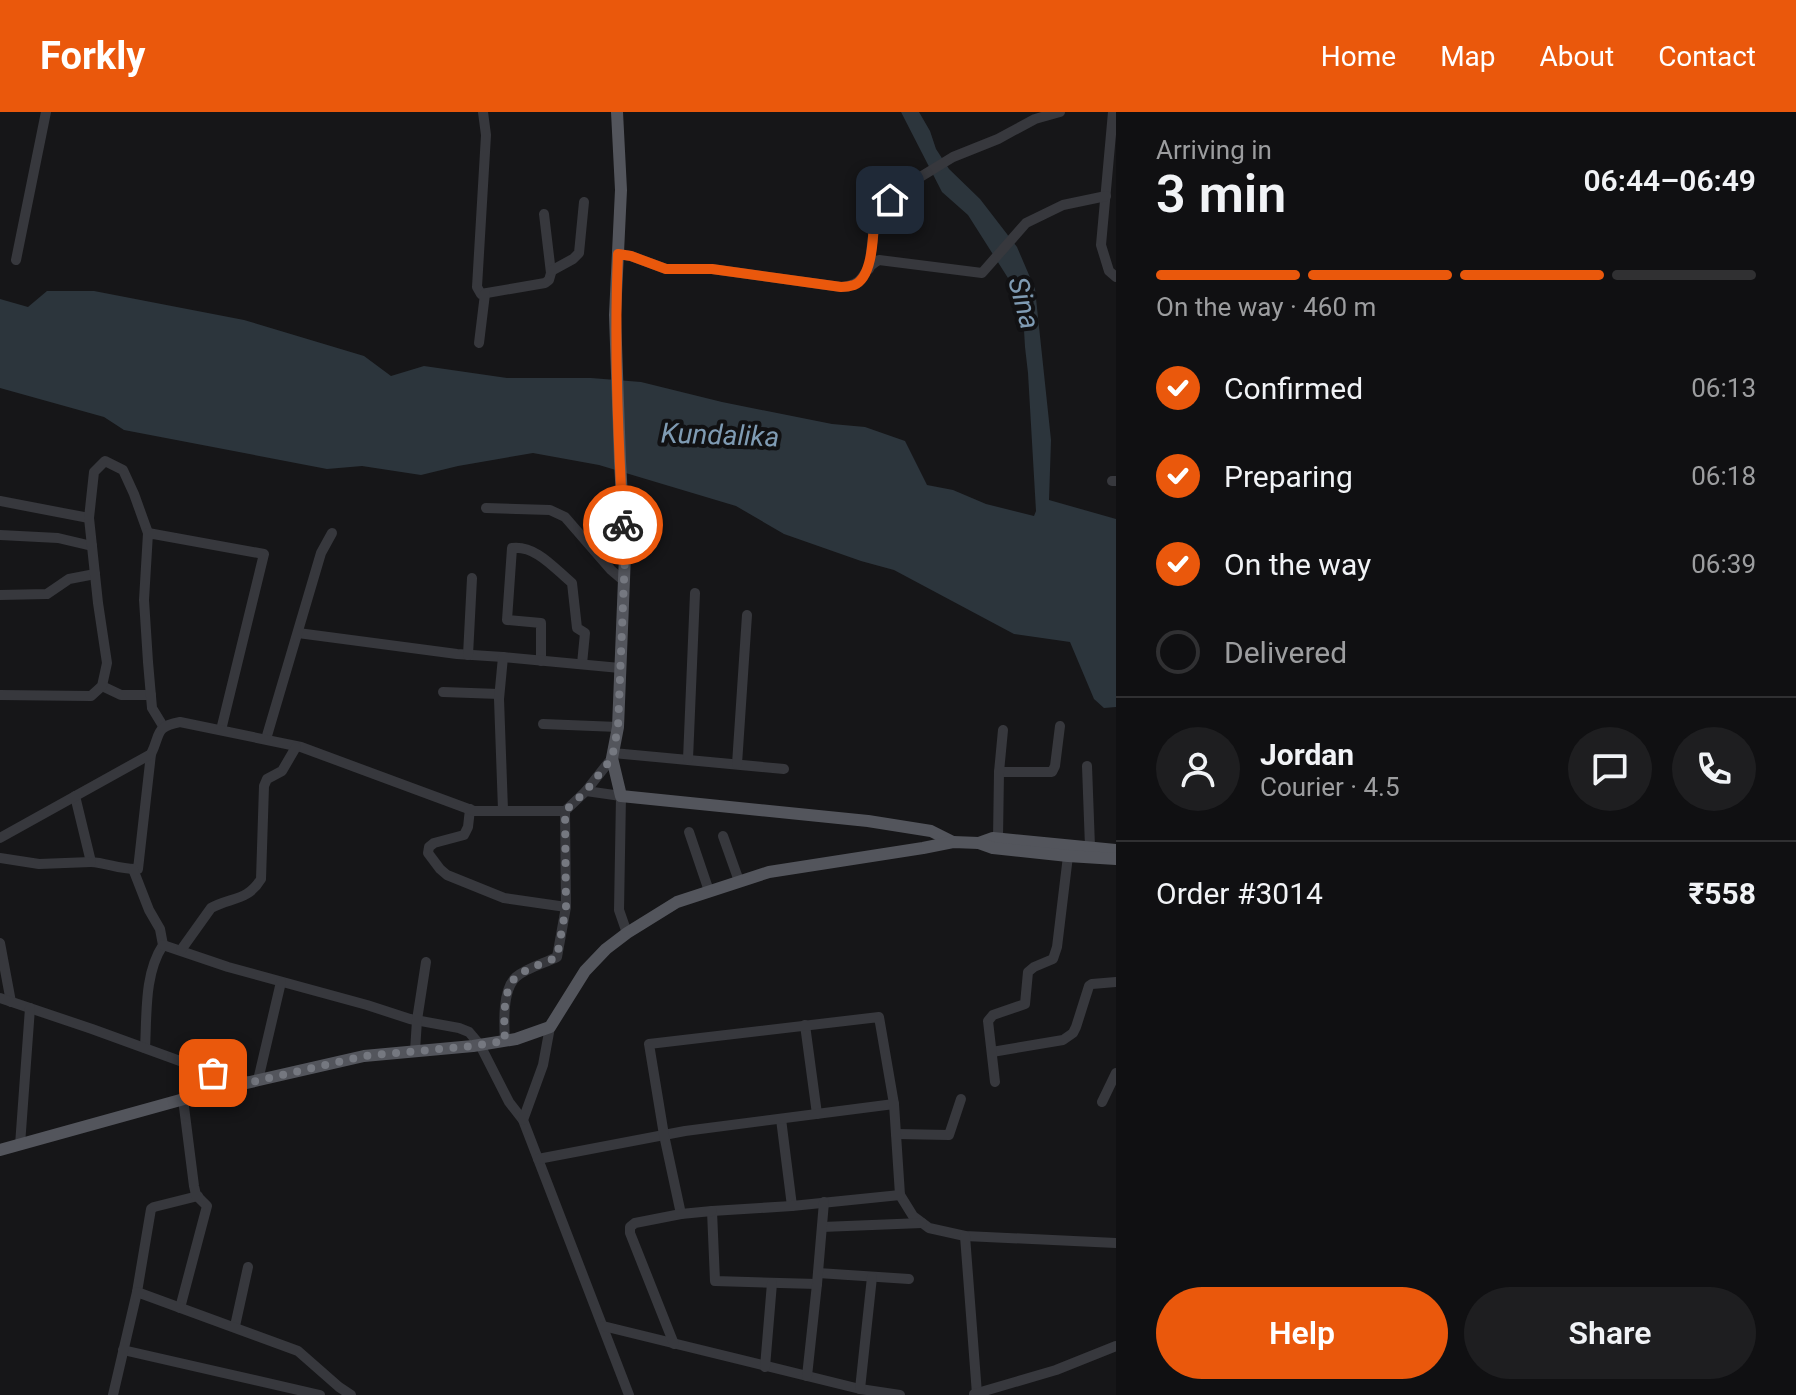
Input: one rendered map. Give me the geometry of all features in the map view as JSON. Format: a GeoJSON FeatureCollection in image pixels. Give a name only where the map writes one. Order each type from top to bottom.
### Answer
{"type":"FeatureCollection","features":[{"type":"Feature","properties":{"kind":"main road"},"geometry":{"type":"LineString","coordinates":[[617,112],[621,190],[615,315],[625,555],[618,727],[612,756],[621,796],[868,821],[931,831],[953,842]]}},
{"type":"Feature","properties":{"kind":"main road"},"geometry":{"type":"LineString","coordinates":[[979,843],[998,838],[1116,850]]}},
{"type":"Feature","properties":{"kind":"main road"},"geometry":{"type":"LineString","coordinates":[[0,1150],[183,1099],[364,1056],[480,1045],[550,1027],[585,971],[627,933],[677,902],[769,872],[953,842],[1116,859]]}},
{"type":"Feature","properties":{"kind":"street"},"geometry":{"type":"LineString","coordinates":[[16,260],[46,112]]}},
{"type":"Feature","properties":{"kind":"street"},"geometry":{"type":"LineString","coordinates":[[483,112],[486,135],[477,287],[481,294],[549,280],[551,271],[544,214]]}},
{"type":"Feature","properties":{"kind":"street"},"geometry":{"type":"LineString","coordinates":[[869,269],[877,203],[898,197],[917,179],[953,157],[998,139],[1035,119],[1060,112]]}},
{"type":"Feature","properties":{"kind":"street"},"geometry":{"type":"LineString","coordinates":[[1113,112],[1113,147],[1101,245],[1109,271],[1116,277]]}},
{"type":"Feature","properties":{"kind":"street"},"geometry":{"type":"LineString","coordinates":[[618,254],[666,269],[712,269],[841,287],[858,283],[873,263],[885,260],[982,273],[1026,223],[1063,205],[1109,191]]}},
{"type":"Feature","properties":{"kind":"street"},"geometry":{"type":"LineString","coordinates":[[551,271],[579,253],[584,202]]}},
{"type":"Feature","properties":{"kind":"street"},"geometry":{"type":"LineString","coordinates":[[479,343],[485,294]]}},
{"type":"Feature","properties":{"kind":"street"},"geometry":{"type":"LineString","coordinates":[[0,695],[91,696],[102,686],[107,663],[89,518],[94,472],[105,461],[123,470],[148,533],[144,600],[152,708],[163,726]]}},
{"type":"Feature","properties":{"kind":"street"},"geometry":{"type":"LineString","coordinates":[[0,501],[89,518]]}},
{"type":"Feature","properties":{"kind":"street"},"geometry":{"type":"LineString","coordinates":[[486,508],[558,512],[624,581]]}},
{"type":"Feature","properties":{"kind":"street"},"geometry":{"type":"LineString","coordinates":[[148,533],[264,554],[221,730]]}},
{"type":"Feature","properties":{"kind":"street"},"geometry":{"type":"LineString","coordinates":[[266,739],[321,553],[332,533]]}},
{"type":"Feature","properties":{"kind":"street"},"geometry":{"type":"LineString","coordinates":[[0,535],[58,538],[92,546]]}},
{"type":"Feature","properties":{"kind":"street"},"geometry":{"type":"LineString","coordinates":[[541,661],[541,623],[507,620],[512,548],[523,547],[541,556],[572,583],[577,628],[585,633],[582,664]]}},
{"type":"Feature","properties":{"kind":"street"},"geometry":{"type":"LineString","coordinates":[[0,595],[47,594],[69,579],[95,574]]}},
{"type":"Feature","properties":{"kind":"street"},"geometry":{"type":"LineString","coordinates":[[468,655],[472,578]]}},
{"type":"Feature","properties":{"kind":"street"},"geometry":{"type":"LineString","coordinates":[[688,759],[695,593]]}},
{"type":"Feature","properties":{"kind":"street"},"geometry":{"type":"LineString","coordinates":[[737,764],[747,615]]}},
{"type":"Feature","properties":{"kind":"street"},"geometry":{"type":"LineString","coordinates":[[298,633],[468,655],[620,668]]}},
{"type":"Feature","properties":{"kind":"street"},"geometry":{"type":"LineString","coordinates":[[503,657],[499,694],[503,810]]}},
{"type":"Feature","properties":{"kind":"street"},"geometry":{"type":"LineString","coordinates":[[102,686],[121,695],[151,695]]}},
{"type":"Feature","properties":{"kind":"street"},"geometry":{"type":"LineString","coordinates":[[443,692],[499,694]]}},
{"type":"Feature","properties":{"kind":"street"},"geometry":{"type":"LineString","coordinates":[[0,858],[39,864],[91,862],[125,870],[138,869],[151,754],[158,730],[180,722],[301,747],[470,809],[565,811],[586,791],[612,756],[688,759],[784,769]]}},
{"type":"Feature","properties":{"kind":"street"},"geometry":{"type":"LineString","coordinates":[[543,724],[618,727]]}},
{"type":"Feature","properties":{"kind":"street"},"geometry":{"type":"LineString","coordinates":[[999,772],[1052,772],[1060,726]]}},
{"type":"Feature","properties":{"kind":"street"},"geometry":{"type":"LineString","coordinates":[[998,838],[1003,730]]}},
{"type":"Feature","properties":{"kind":"street"},"geometry":{"type":"LineString","coordinates":[[181,950],[211,908],[252,892],[261,879],[264,786],[267,779],[282,771],[296,747]]}},
{"type":"Feature","properties":{"kind":"street"},"geometry":{"type":"LineString","coordinates":[[0,838],[151,754]]}},
{"type":"Feature","properties":{"kind":"street"},"geometry":{"type":"LineString","coordinates":[[1087,766],[1090,847]]}},
{"type":"Feature","properties":{"kind":"street"},"geometry":{"type":"LineString","coordinates":[[586,791],[621,796],[619,910],[627,933]]}},
{"type":"Feature","properties":{"kind":"street"},"geometry":{"type":"LineString","coordinates":[[75,796],[91,862]]}},
{"type":"Feature","properties":{"kind":"street"},"geometry":{"type":"LineString","coordinates":[[470,809],[464,835],[434,843],[427,850],[440,869],[447,875],[499,897],[566,907]]}},
{"type":"Feature","properties":{"kind":"street"},"geometry":{"type":"LineString","coordinates":[[505,1041],[504,1017],[509,986],[517,976],[557,957],[566,907],[565,811]]}},
{"type":"Feature","properties":{"kind":"street"},"geometry":{"type":"LineString","coordinates":[[689,832],[709,891]]}},
{"type":"Feature","properties":{"kind":"street"},"geometry":{"type":"LineString","coordinates":[[723,836],[739,881]]}},
{"type":"Feature","properties":{"kind":"street"},"geometry":{"type":"LineString","coordinates":[[995,1082],[988,1026],[990,1018],[1025,1004],[1028,972],[1053,959],[1068,856]]}},
{"type":"Feature","properties":{"kind":"street"},"geometry":{"type":"LineString","coordinates":[[133,869],[160,929],[163,945],[156,955],[151,973],[145,1048]]}},
{"type":"Feature","properties":{"kind":"street"},"geometry":{"type":"LineString","coordinates":[[0,943],[6,1000],[213,1073],[255,1081],[281,982]]}},
{"type":"Feature","properties":{"kind":"street"},"geometry":{"type":"LineString","coordinates":[[163,945],[228,967],[417,1020],[459,1028],[474,1035],[509,1102],[523,1120],[629,1395]]}},
{"type":"Feature","properties":{"kind":"street"},"geometry":{"type":"LineString","coordinates":[[415,1051],[426,962]]}},
{"type":"Feature","properties":{"kind":"street"},"geometry":{"type":"LineString","coordinates":[[992,1052],[1068,1037],[1076,1027],[1089,986],[1116,982]]}},
{"type":"Feature","properties":{"kind":"street"},"geometry":{"type":"LineString","coordinates":[[20,1145],[30,1008]]}},
{"type":"Feature","properties":{"kind":"street"},"geometry":{"type":"LineString","coordinates":[[681,1214],[649,1044],[879,1017],[894,1104],[900,1195],[913,1216],[929,1228],[965,1236],[1116,1243]]}},
{"type":"Feature","properties":{"kind":"street"},"geometry":{"type":"LineString","coordinates":[[805,1025],[817,1114]]}},
{"type":"Feature","properties":{"kind":"street"},"geometry":{"type":"LineString","coordinates":[[523,1120],[543,1065],[550,1027]]}},
{"type":"Feature","properties":{"kind":"street"},"geometry":{"type":"LineString","coordinates":[[1102,1102],[1116,1073]]}},
{"type":"Feature","properties":{"kind":"street"},"geometry":{"type":"LineString","coordinates":[[180,1308],[207,1209],[196,1193],[183,1099]]}},
{"type":"Feature","properties":{"kind":"street"},"geometry":{"type":"LineString","coordinates":[[896,1134],[949,1135],[961,1099]]}},
{"type":"Feature","properties":{"kind":"street"},"geometry":{"type":"LineString","coordinates":[[538,1159],[664,1135],[894,1104]]}},
{"type":"Feature","properties":{"kind":"street"},"geometry":{"type":"LineString","coordinates":[[781,1119],[792,1206]]}},
{"type":"Feature","properties":{"kind":"street"},"geometry":{"type":"LineString","coordinates":[[113,1395],[137,1292],[151,1209],[196,1193]]}},
{"type":"Feature","properties":{"kind":"street"},"geometry":{"type":"LineString","coordinates":[[674,1344],[630,1230],[635,1223],[681,1214],[900,1195]]}},
{"type":"Feature","properties":{"kind":"street"},"geometry":{"type":"LineString","coordinates":[[807,1376],[824,1202]]}},
{"type":"Feature","properties":{"kind":"street"},"geometry":{"type":"LineString","coordinates":[[712,1211],[715,1281],[772,1283],[872,1277],[909,1279]]}},
{"type":"Feature","properties":{"kind":"street"},"geometry":{"type":"LineString","coordinates":[[822,1227],[922,1223]]}},
{"type":"Feature","properties":{"kind":"street"},"geometry":{"type":"LineString","coordinates":[[965,1236],[975,1394],[1056,1370],[1116,1346]]}},
{"type":"Feature","properties":{"kind":"street"},"geometry":{"type":"LineString","coordinates":[[235,1326],[248,1267]]}},
{"type":"Feature","properties":{"kind":"street"},"geometry":{"type":"LineString","coordinates":[[860,1389],[872,1277]]}},
{"type":"Feature","properties":{"kind":"street"},"geometry":{"type":"LineString","coordinates":[[765,1367],[772,1283]]}},
{"type":"Feature","properties":{"kind":"street"},"geometry":{"type":"LineString","coordinates":[[137,1292],[298,1351],[351,1395]]}},
{"type":"Feature","properties":{"kind":"street"},"geometry":{"type":"LineString","coordinates":[[603,1326],[765,1367],[900,1395]]}},
{"type":"Feature","properties":{"kind":"street"},"geometry":{"type":"LineString","coordinates":[[123,1350],[287,1391],[320,1395]]}},
{"type":"Feature","properties":{"kind":"water"},"geometry":{"type":"Polygon","coordinates":[[[901,112],[919,112],[949,169],[980,199],[1017,247],[1035,289],[1051,440],[1049,500],[1116,519],[1116,707],[1104,708],[1094,699],[1070,642],[1014,634],[894,570],[784,534],[736,506],[599,465],[533,453],[421,475],[362,466],[327,469],[124,430],[104,417],[0,388],[0,299],[28,307],[47,291],[94,291],[244,320],[364,356],[391,376],[424,366],[507,378],[591,378],[641,382],[722,402],[832,424],[865,427],[905,441],[927,485],[953,490],[986,504],[1034,516],[1023,313],[1008,278],[968,215],[942,192],[901,112]]]}},
{"type":"Feature","properties":{"kind":"way so far"},"geometry":{"type":"LineString","coordinates":[[213,1073],[252,1082],[364,1056],[505,1041],[504,1017],[509,986],[517,976],[557,957],[566,907],[565,811],[586,791],[612,758],[618,727],[625,555],[623,525]]}},
{"type":"Feature","properties":{"kind":"route"},"geometry":{"type":"LineString","coordinates":[[623,525],[615,315],[618,254],[666,269],[712,269],[841,287],[853,286],[869,269],[875,207],[880,201],[890,200]]}},
{"type":"Feature","properties":{"kind":"water label","name":"Sina"},"geometry":{"type":"Point","coordinates":[1024,303]}},
{"type":"Feature","properties":{"kind":"water label","name":"Kundalika"},"geometry":{"type":"Point","coordinates":[720,435]}}]}
